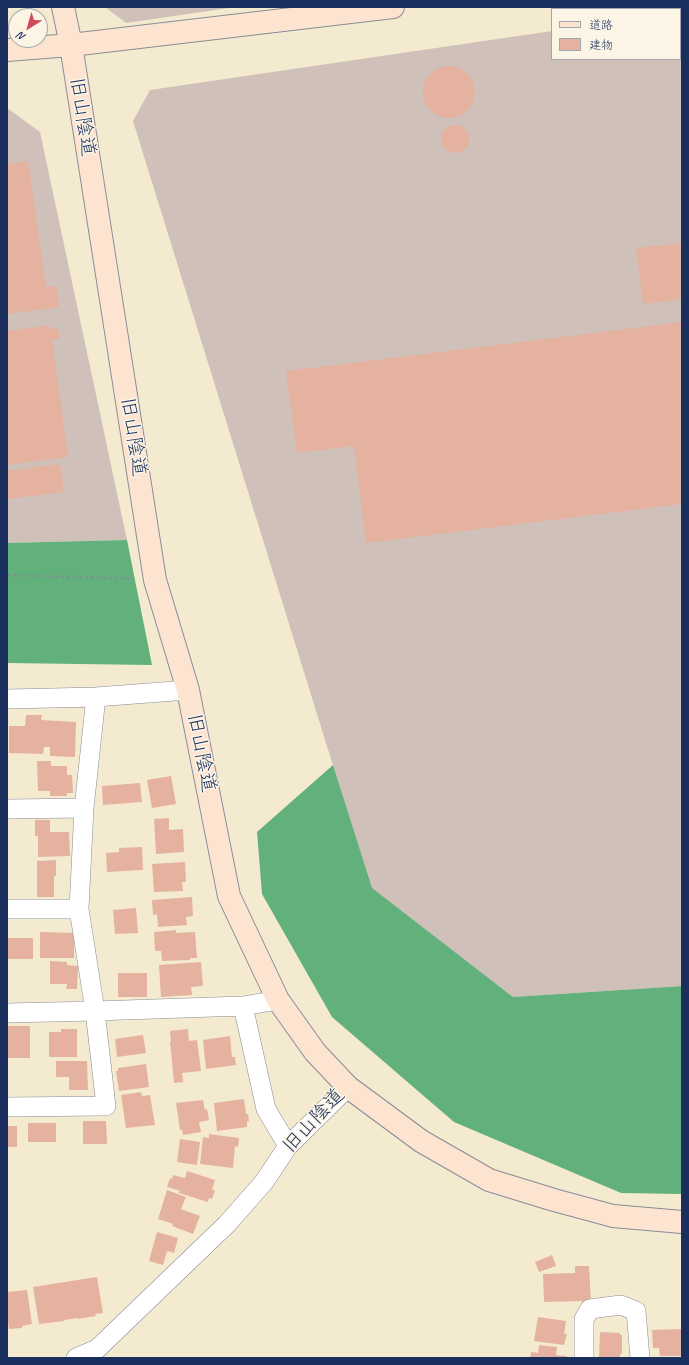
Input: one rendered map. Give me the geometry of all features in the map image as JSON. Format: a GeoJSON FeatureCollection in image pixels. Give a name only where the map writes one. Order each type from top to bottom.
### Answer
{"type":"FeatureCollection","features":[{"type":"Feature","properties":{"kind":"street","name":"旧山陰道"},"geometry":{"type":"LineString","coordinates":[[63,7],[71,45],[155,580],[188,690],[229,896],[278,1000],[315,1052],[348,1087],[288,1146],[264,1182],[227,1224],[97,1349],[76,1358]]}},
{"type":"Feature","properties":{"kind":"street"},"geometry":{"type":"LineString","coordinates":[[7,50],[71,45],[393,7]]}},
{"type":"Feature","properties":{"kind":"street"},"geometry":{"type":"LineString","coordinates":[[7,699],[96,696],[188,690]]}},
{"type":"Feature","properties":{"kind":"street"},"geometry":{"type":"LineString","coordinates":[[7,1107],[106,1106],[95,1011],[79,909],[84,808],[96,696]]}},
{"type":"Feature","properties":{"kind":"street"},"geometry":{"type":"LineString","coordinates":[[7,809],[84,808]]}},
{"type":"Feature","properties":{"kind":"street"},"geometry":{"type":"LineString","coordinates":[[7,909],[79,909]]}},
{"type":"Feature","properties":{"kind":"street"},"geometry":{"type":"LineString","coordinates":[[7,1013],[243,1006],[278,1000]]}},
{"type":"Feature","properties":{"kind":"street"},"geometry":{"type":"LineString","coordinates":[[243,1006],[266,1108],[288,1146]]}},
{"type":"Feature","properties":{"kind":"street"},"geometry":{"type":"LineString","coordinates":[[348,1087],[421,1141],[489,1180],[613,1216],[682,1222]]}},
{"type":"Feature","properties":{"kind":"street"},"geometry":{"type":"LineString","coordinates":[[584,1358],[584,1319],[590,1309],[621,1305],[636,1311],[640,1358]]}},
{"type":"Feature","properties":{"kind":"path"},"geometry":{"type":"LineString","coordinates":[[7,575],[155,580]]}},
{"type":"Feature","properties":{"kind":"shaded area"},"geometry":{"type":"Polygon","coordinates":[[[105,7],[236,7],[126,23],[105,7]]]}},
{"type":"Feature","properties":{"kind":"shaded area"},"geometry":{"type":"Polygon","coordinates":[[[682,12],[682,986],[513,997],[371,888],[133,121],[150,90],[551,31],[551,60],[681,60],[682,12]]]}},
{"type":"Feature","properties":{"kind":"shaded area"},"geometry":{"type":"Polygon","coordinates":[[[7,108],[40,132],[127,540],[7,543],[7,108]]]}},
{"type":"Feature","properties":{"kind":"green space"},"geometry":{"type":"Polygon","coordinates":[[[127,540],[152,665],[7,663],[7,543],[127,540]]]}},
{"type":"Feature","properties":{"kind":"green space"},"geometry":{"type":"Polygon","coordinates":[[[333,765],[372,888],[513,997],[682,986],[682,1194],[621,1193],[454,1122],[332,1017],[262,894],[257,832],[333,765]]]}},
{"type":"Feature","properties":{"kind":"building"},"geometry":{"type":"Polygon","coordinates":[[[444,66],[454,66],[468,73],[475,87],[475,97],[468,111],[454,118],[444,118],[434,114],[427,107],[423,97],[423,87],[427,77],[434,70],[444,66]]]}},
{"type":"Feature","properties":{"kind":"building"},"geometry":{"type":"Polygon","coordinates":[[[455,125],[461,126],[465,129],[468,133],[468,145],[465,149],[461,152],[455,153],[449,152],[445,149],[442,145],[441,139],[442,133],[445,129],[449,126],[455,125]]]}},
{"type":"Feature","properties":{"kind":"building"},"geometry":{"type":"Polygon","coordinates":[[[28,161],[46,287],[56,286],[59,307],[7,314],[7,164],[28,161]]]}},
{"type":"Feature","properties":{"kind":"building"},"geometry":{"type":"Polygon","coordinates":[[[682,243],[682,299],[643,304],[636,248],[682,243]]]}},
{"type":"Feature","properties":{"kind":"building"},"geometry":{"type":"Polygon","coordinates":[[[682,322],[682,504],[366,543],[354,446],[297,453],[286,371],[682,322]]]}},
{"type":"Feature","properties":{"kind":"building"},"geometry":{"type":"Polygon","coordinates":[[[50,325],[50,329],[58,328],[60,339],[52,339],[68,457],[7,465],[7,331],[50,325]]]}},
{"type":"Feature","properties":{"kind":"building"},"geometry":{"type":"Polygon","coordinates":[[[60,464],[64,492],[7,499],[7,471],[60,464]]]}},
{"type":"Feature","properties":{"kind":"building"},"geometry":{"type":"Polygon","coordinates":[[[26,715],[42,715],[41,720],[76,722],[75,757],[50,756],[50,747],[44,747],[43,754],[9,753],[9,726],[25,726],[26,715]]]}},
{"type":"Feature","properties":{"kind":"building"},"geometry":{"type":"Polygon","coordinates":[[[37,761],[51,761],[51,766],[67,766],[67,775],[72,775],[73,793],[67,793],[67,796],[50,796],[50,791],[38,791],[37,761]]]}},
{"type":"Feature","properties":{"kind":"building"},"geometry":{"type":"Polygon","coordinates":[[[171,776],[176,804],[152,808],[147,780],[171,776]]]}},
{"type":"Feature","properties":{"kind":"building"},"geometry":{"type":"Polygon","coordinates":[[[140,783],[142,802],[103,805],[102,786],[140,783]]]}},
{"type":"Feature","properties":{"kind":"building"},"geometry":{"type":"Polygon","coordinates":[[[169,818],[169,830],[183,829],[184,852],[156,854],[154,819],[169,818]]]}},
{"type":"Feature","properties":{"kind":"building"},"geometry":{"type":"Polygon","coordinates":[[[35,820],[50,820],[50,832],[69,832],[70,856],[38,857],[38,836],[35,836],[35,820]]]}},
{"type":"Feature","properties":{"kind":"building"},"geometry":{"type":"Polygon","coordinates":[[[142,847],[143,870],[107,872],[106,853],[119,852],[119,848],[142,847]]]}},
{"type":"Feature","properties":{"kind":"building"},"geometry":{"type":"Polygon","coordinates":[[[56,860],[54,897],[37,897],[37,861],[56,860]]]}},
{"type":"Feature","properties":{"kind":"building"},"geometry":{"type":"Polygon","coordinates":[[[185,862],[186,882],[182,882],[183,891],[154,892],[152,864],[185,862]]]}},
{"type":"Feature","properties":{"kind":"building"},"geometry":{"type":"Polygon","coordinates":[[[192,897],[193,916],[186,917],[187,925],[158,927],[157,914],[153,915],[152,900],[192,897]]]}},
{"type":"Feature","properties":{"kind":"building"},"geometry":{"type":"Polygon","coordinates":[[[136,908],[138,933],[115,934],[113,910],[136,908]]]}},
{"type":"Feature","properties":{"kind":"building"},"geometry":{"type":"Polygon","coordinates":[[[176,930],[176,933],[195,932],[197,958],[190,958],[190,960],[162,961],[161,951],[155,951],[154,932],[176,930]]]}},
{"type":"Feature","properties":{"kind":"building"},"geometry":{"type":"Polygon","coordinates":[[[40,932],[74,933],[74,958],[40,958],[40,932]]]}},
{"type":"Feature","properties":{"kind":"building"},"geometry":{"type":"Polygon","coordinates":[[[7,938],[33,938],[33,959],[7,959],[7,938]]]}},
{"type":"Feature","properties":{"kind":"building"},"geometry":{"type":"Polygon","coordinates":[[[50,961],[67,962],[67,965],[78,966],[77,989],[66,989],[67,984],[50,984],[50,961]]]}},
{"type":"Feature","properties":{"kind":"building"},"geometry":{"type":"Polygon","coordinates":[[[201,962],[203,986],[191,987],[192,995],[161,997],[159,965],[201,962]]]}},
{"type":"Feature","properties":{"kind":"building"},"geometry":{"type":"Polygon","coordinates":[[[118,973],[147,973],[147,997],[118,997],[118,973]]]}},
{"type":"Feature","properties":{"kind":"building"},"geometry":{"type":"Polygon","coordinates":[[[7,1026],[30,1026],[30,1058],[7,1058],[7,1026]]]}},
{"type":"Feature","properties":{"kind":"building"},"geometry":{"type":"Polygon","coordinates":[[[61,1029],[77,1029],[77,1057],[49,1057],[49,1032],[61,1032],[61,1029]]]}},
{"type":"Feature","properties":{"kind":"building"},"geometry":{"type":"Polygon","coordinates":[[[188,1029],[189,1041],[197,1040],[201,1071],[182,1073],[183,1082],[174,1083],[170,1031],[188,1029]]]}},
{"type":"Feature","properties":{"kind":"building"},"geometry":{"type":"Polygon","coordinates":[[[143,1035],[146,1053],[117,1057],[115,1039],[143,1035]]]}},
{"type":"Feature","properties":{"kind":"building"},"geometry":{"type":"Polygon","coordinates":[[[230,1036],[232,1057],[235,1057],[236,1065],[206,1069],[203,1040],[230,1036]]]}},
{"type":"Feature","properties":{"kind":"building"},"geometry":{"type":"Polygon","coordinates":[[[56,1061],[87,1061],[88,1090],[69,1090],[69,1077],[56,1077],[56,1061]]]}},
{"type":"Feature","properties":{"kind":"building"},"geometry":{"type":"Polygon","coordinates":[[[146,1064],[149,1087],[119,1091],[116,1071],[118,1071],[118,1068],[146,1064]]]}},
{"type":"Feature","properties":{"kind":"building"},"geometry":{"type":"Polygon","coordinates":[[[141,1092],[142,1096],[150,1095],[155,1125],[126,1128],[121,1095],[141,1092]]]}},
{"type":"Feature","properties":{"kind":"building"},"geometry":{"type":"Polygon","coordinates":[[[244,1099],[246,1114],[248,1114],[249,1121],[247,1122],[247,1127],[217,1131],[214,1103],[244,1099]]]}},
{"type":"Feature","properties":{"kind":"building"},"geometry":{"type":"Polygon","coordinates":[[[203,1100],[205,1110],[207,1109],[209,1120],[199,1122],[201,1132],[183,1135],[182,1130],[180,1130],[176,1103],[203,1100]]]}},
{"type":"Feature","properties":{"kind":"building"},"geometry":{"type":"Polygon","coordinates":[[[83,1121],[106,1121],[107,1144],[83,1144],[83,1121]]]}},
{"type":"Feature","properties":{"kind":"building"},"geometry":{"type":"Polygon","coordinates":[[[28,1123],[56,1123],[56,1142],[28,1142],[28,1123]]]}},
{"type":"Feature","properties":{"kind":"building"},"geometry":{"type":"Polygon","coordinates":[[[7,1126],[17,1126],[17,1147],[7,1147],[7,1126]]]}},
{"type":"Feature","properties":{"kind":"building"},"geometry":{"type":"Polygon","coordinates":[[[209,1134],[239,1138],[238,1147],[235,1146],[233,1168],[200,1164],[203,1137],[209,1138],[209,1134]]]}},
{"type":"Feature","properties":{"kind":"building"},"geometry":{"type":"Polygon","coordinates":[[[180,1139],[200,1142],[197,1165],[177,1162],[180,1139]]]}},
{"type":"Feature","properties":{"kind":"building"},"geometry":{"type":"Polygon","coordinates":[[[187,1171],[215,1180],[212,1190],[215,1190],[212,1199],[209,1198],[208,1202],[179,1193],[180,1191],[167,1187],[170,1178],[172,1179],[173,1175],[185,1178],[187,1171]]]}},
{"type":"Feature","properties":{"kind":"building"},"geometry":{"type":"Polygon","coordinates":[[[167,1190],[186,1197],[181,1209],[200,1216],[193,1234],[172,1226],[173,1224],[158,1219],[167,1190]]]}},
{"type":"Feature","properties":{"kind":"building"},"geometry":{"type":"Polygon","coordinates":[[[157,1232],[178,1238],[174,1253],[167,1251],[163,1265],[149,1261],[157,1232]]]}},
{"type":"Feature","properties":{"kind":"building"},"geometry":{"type":"Polygon","coordinates":[[[552,1255],[556,1266],[539,1272],[535,1262],[552,1255]]]}},
{"type":"Feature","properties":{"kind":"building"},"geometry":{"type":"Polygon","coordinates":[[[575,1266],[589,1266],[591,1304],[582,1304],[582,1301],[544,1302],[543,1274],[575,1273],[575,1266]]]}},
{"type":"Feature","properties":{"kind":"building"},"geometry":{"type":"Polygon","coordinates":[[[97,1277],[103,1313],[95,1314],[96,1316],[39,1324],[33,1287],[97,1277]]]}},
{"type":"Feature","properties":{"kind":"building"},"geometry":{"type":"Polygon","coordinates":[[[27,1290],[32,1324],[22,1326],[22,1328],[9,1329],[7,1292],[27,1290]]]}},
{"type":"Feature","properties":{"kind":"building"},"geometry":{"type":"Polygon","coordinates":[[[538,1317],[566,1321],[564,1334],[567,1334],[564,1345],[534,1341],[538,1317]]]}},
{"type":"Feature","properties":{"kind":"building"},"geometry":{"type":"Polygon","coordinates":[[[682,1329],[682,1356],[660,1356],[659,1348],[653,1348],[652,1330],[682,1329]]]}},
{"type":"Feature","properties":{"kind":"building"},"geometry":{"type":"Polygon","coordinates":[[[600,1332],[620,1333],[620,1335],[622,1335],[622,1354],[620,1354],[620,1358],[599,1358],[600,1332]]]}},
{"type":"Feature","properties":{"kind":"building"},"geometry":{"type":"Polygon","coordinates":[[[539,1345],[557,1347],[556,1355],[567,1356],[567,1358],[530,1358],[531,1352],[538,1353],[539,1345]]]}}]}
